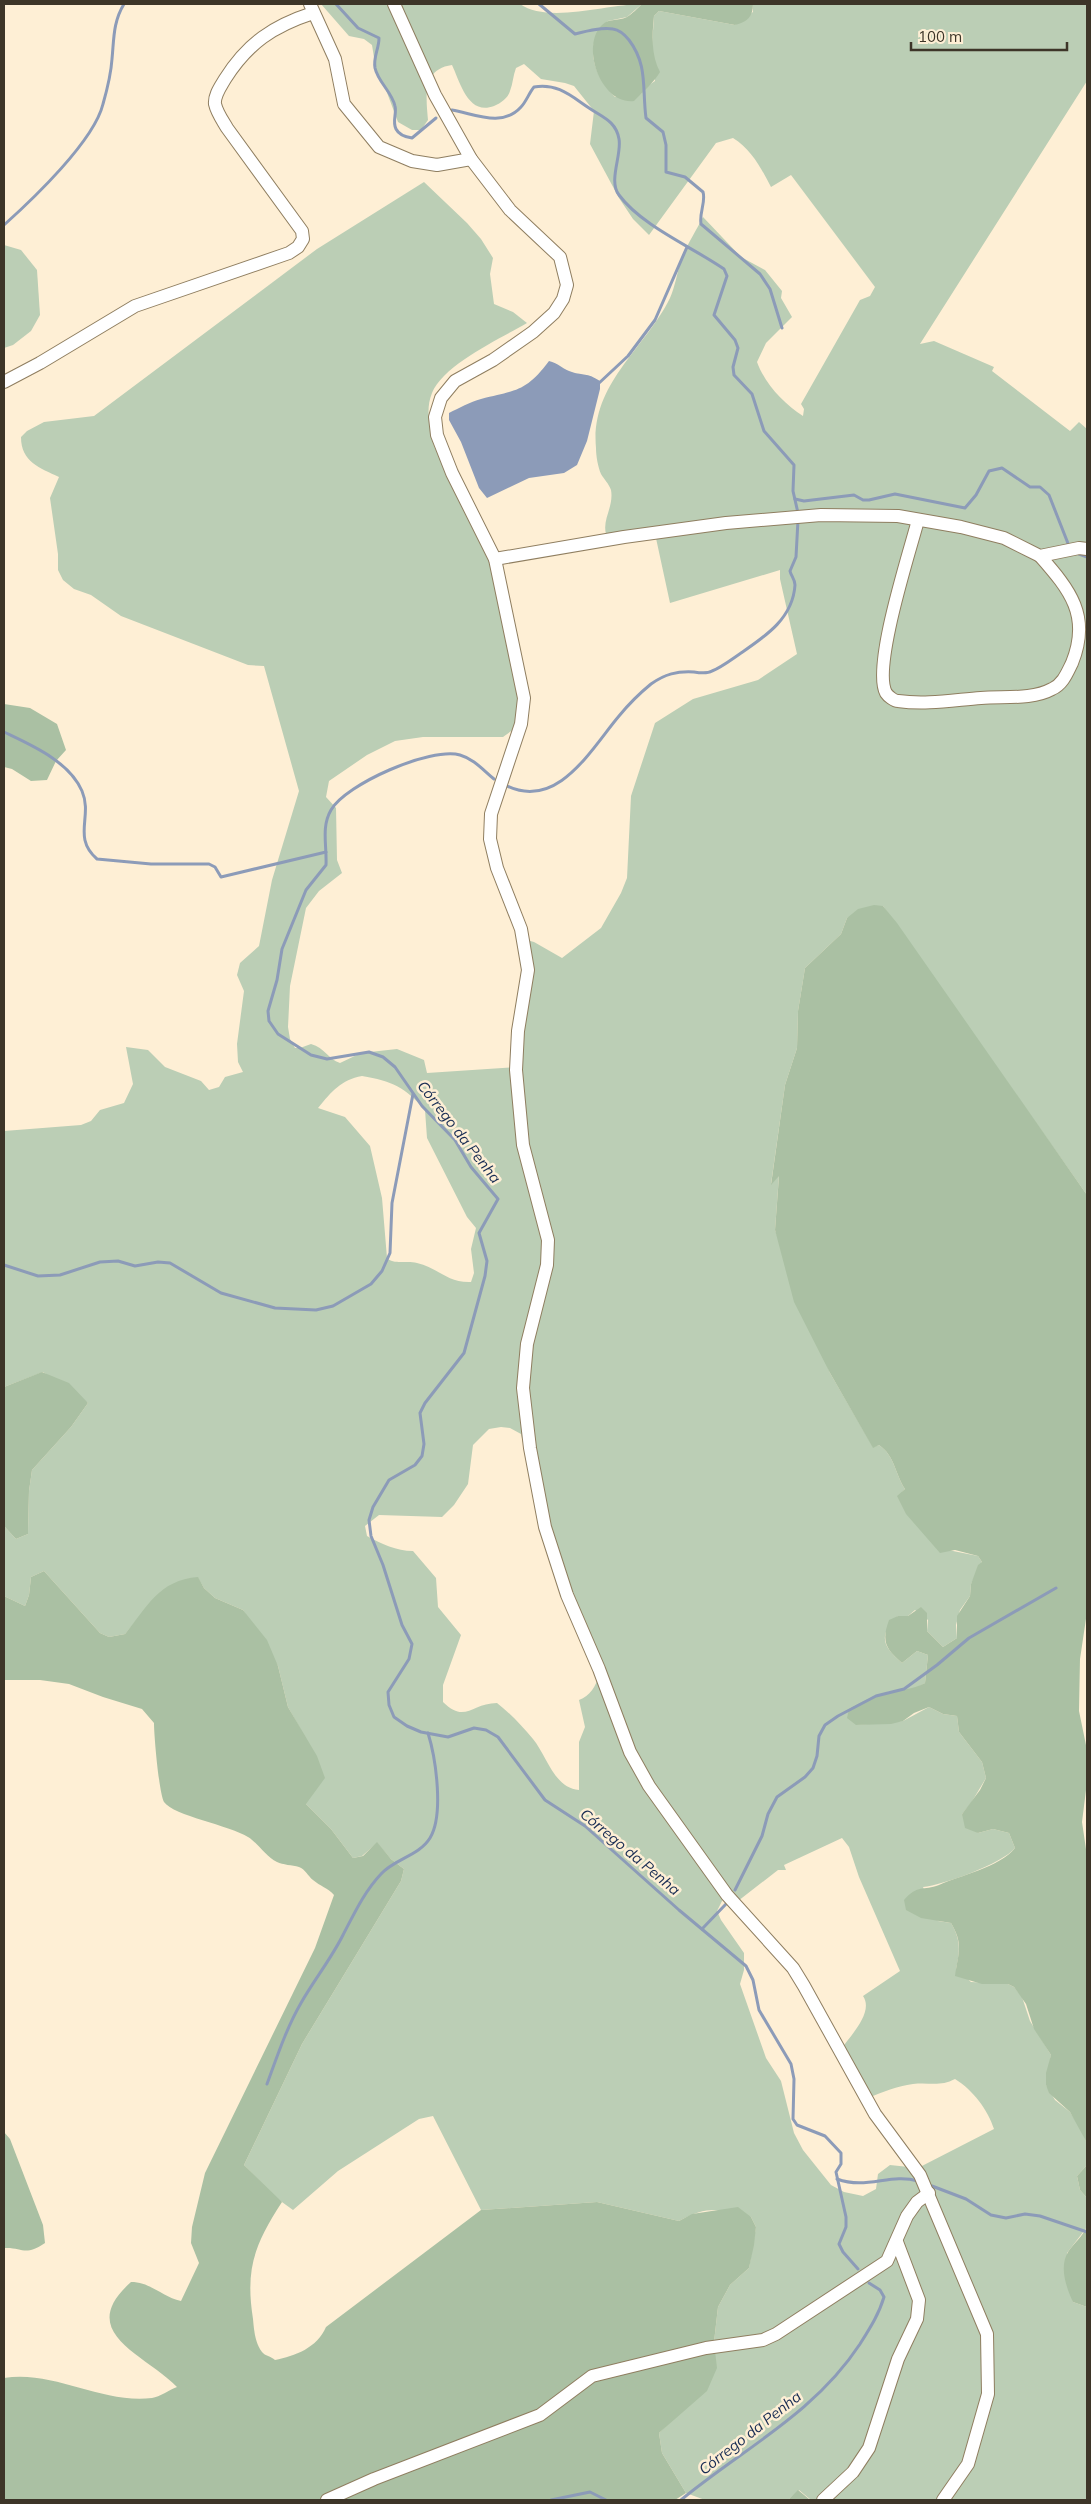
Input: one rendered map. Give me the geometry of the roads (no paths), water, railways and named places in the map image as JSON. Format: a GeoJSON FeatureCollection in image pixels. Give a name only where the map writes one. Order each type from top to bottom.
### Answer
{"type":"FeatureCollection","features":[{"type":"Feature","properties":{"kind":"street"},"geometry":{"type":"LineString","coordinates":[[394,4],[435,95],[471,159],[510,210],[560,257],[567,286],[563,299],[554,313],[532,332],[493,360],[455,381],[441,398],[435,417],[437,435],[452,473],[495,559],[524,698],[521,724],[491,814],[490,839],[497,868],[521,929],[528,970],[518,1031],[516,1070],[523,1145],[548,1240],[548,1265],[527,1344],[524,1388],[530,1448],[545,1527],[567,1595],[599,1669],[630,1752],[649,1786],[727,1895],[793,1968],[875,2114],[920,2175],[987,2334],[988,2394],[968,2464],[943,2500]]}},
{"type":"Feature","properties":{"kind":"street"},"geometry":{"type":"LineString","coordinates":[[4,382],[40,364],[135,306],[288,253],[298,247],[303,240],[302,231],[227,128],[218,114],[215,102],[218,90],[234,64],[255,43],[271,30],[311,8],[335,59],[344,104],[379,147],[412,162],[438,165],[471,159]]}},
{"type":"Feature","properties":{"kind":"street"},"geometry":{"type":"LineString","coordinates":[[495,559],[624,537],[798,517],[898,516],[961,527],[1004,538],[1040,556],[1074,598],[1080,615],[1080,637],[1065,679],[1053,689],[1029,695],[941,703],[896,701],[886,694],[883,680],[886,644],[918,520]]}},
{"type":"Feature","properties":{"kind":"street"},"geometry":{"type":"LineString","coordinates":[[1040,556],[1079,548],[1087,549]]}},
{"type":"Feature","properties":{"kind":"street"},"geometry":{"type":"LineString","coordinates":[[327,2500],[374,2479],[540,2415],[592,2376],[706,2348],[762,2340],[796,2322],[887,2261],[907,2216],[917,2202],[929,2193]]}},
{"type":"Feature","properties":{"kind":"street"},"geometry":{"type":"LineString","coordinates":[[823,2500],[853,2472],[869,2448],[898,2359],[917,2319],[919,2300],[897,2242]]}},
{"type":"Feature","properties":{"kind":"water"},"geometry":{"type":"Polygon","coordinates":[[[549,361],[569,371],[588,375],[600,381],[600,389],[587,441],[577,465],[564,473],[529,478],[487,498],[479,488],[461,442],[449,420],[449,413],[477,400],[520,388],[534,379],[549,361]]]}},
{"type":"Feature","properties":{"kind":"waterway"},"geometry":{"type":"LineString","coordinates":[[4,225],[61,169],[88,135],[97,119],[110,76],[116,24],[124,4]]}},
{"type":"Feature","properties":{"kind":"waterway","name":"Córrego da Penha"},"geometry":{"type":"LineString","coordinates":[[336,4],[358,28],[379,38],[375,68],[393,101],[395,109],[394,123],[397,131],[402,135],[412,138],[436,118]]}},
{"type":"Feature","properties":{"kind":"waterway"},"geometry":{"type":"LineString","coordinates":[[539,4],[575,34],[599,29],[613,29],[618,30],[629,40],[635,49],[642,68],[646,118],[663,132],[666,145],[666,172],[685,177],[703,192],[701,224],[760,274],[770,289],[782,328]]}},
{"type":"Feature","properties":{"kind":"waterway","name":"Córrego da Penha"},"geometry":{"type":"LineString","coordinates":[[452,110],[488,118],[505,117],[521,107],[534,87],[543,86],[557,89],[570,95],[612,124],[619,139],[615,175],[616,189],[619,195],[641,217],[724,269],[727,276],[714,315],[735,340],[738,348],[733,367],[734,375],[752,394],[764,431],[794,465],[793,491],[798,513]]}},
{"type":"Feature","properties":{"kind":"waterway"},"geometry":{"type":"LineString","coordinates":[[598,384],[628,356],[655,320],[687,247]]}},
{"type":"Feature","properties":{"kind":"waterway"},"geometry":{"type":"LineString","coordinates":[[795,499],[804,501],[854,495],[863,500],[869,500],[895,494],[965,508],[976,495],[989,471],[1002,468],[1030,487],[1040,487],[1049,495],[1069,546]]}},
{"type":"Feature","properties":{"kind":"waterway","name":"Córrego da Penha"},"geometry":{"type":"LineString","coordinates":[[505,785],[524,791],[541,790],[557,784],[571,773],[638,695],[651,684],[661,678],[677,673],[710,672],[727,663],[769,633],[784,617],[793,597],[795,583],[790,571],[796,557],[798,520]]}},
{"type":"Feature","properties":{"kind":"waterway"},"geometry":{"type":"LineString","coordinates":[[1079,554],[1087,557]]}},
{"type":"Feature","properties":{"kind":"waterway"},"geometry":{"type":"LineString","coordinates":[[4,732],[48,755],[76,780],[85,800],[84,835],[86,843],[97,859],[151,864],[209,864],[215,867],[221,877],[326,852]]}},
{"type":"Feature","properties":{"kind":"waterway","name":"Córrego da Penha"},"geometry":{"type":"LineString","coordinates":[[494,779],[470,759],[460,755],[446,754],[410,762],[390,770],[353,789],[340,800],[331,810],[326,823],[326,865],[306,890],[282,949],[277,980],[268,1011],[269,1021],[278,1034],[311,1055],[327,1059],[369,1052],[383,1057],[395,1067],[422,1106],[455,1140],[471,1167],[498,1199],[479,1233],[487,1261],[485,1276],[464,1353],[425,1403],[420,1413],[424,1444],[422,1456],[415,1465],[389,1480],[373,1507],[369,1520],[371,1536],[383,1565],[402,1625],[412,1644],[409,1659],[388,1692],[389,1705],[394,1717],[407,1726],[421,1732],[448,1737],[474,1728],[486,1730],[498,1737],[545,1800],[585,1826],[679,1910],[746,1966],[753,1980],[759,2010],[791,2064],[794,2079],[793,2119],[797,2125],[825,2136],[841,2153],[841,2164],[836,2172],[846,2217],[846,2227],[839,2244],[843,2252],[858,2269]]}},
{"type":"Feature","properties":{"kind":"waterway"},"geometry":{"type":"LineString","coordinates":[[4,1265],[38,1276],[60,1275],[100,1262],[118,1261],[135,1266],[158,1262],[170,1263],[221,1293],[275,1308],[316,1310],[333,1306],[371,1284],[382,1271],[390,1253],[392,1203],[413,1094]]}},
{"type":"Feature","properties":{"kind":"waterway"},"geometry":{"type":"LineString","coordinates":[[735,1890],[762,1836],[768,1814],[777,1797],[805,1777],[813,1768],[817,1756],[819,1736],[825,1725],[876,1696],[904,1689],[969,1638],[1056,1588]]}},
{"type":"Feature","properties":{"kind":"waterway"},"geometry":{"type":"LineString","coordinates":[[267,2084],[282,2043],[296,2013],[338,1944],[364,1896],[386,1869],[420,1849],[430,1838],[437,1816],[438,1802],[434,1757],[428,1733]]}},
{"type":"Feature","properties":{"kind":"waterway"},"geometry":{"type":"LineString","coordinates":[[702,1929],[726,1904]]}},
{"type":"Feature","properties":{"kind":"waterway"},"geometry":{"type":"LineString","coordinates":[[837,2179],[858,2183],[898,2179],[918,2181]]}},
{"type":"Feature","properties":{"kind":"waterway"},"geometry":{"type":"LineString","coordinates":[[932,2186],[966,2199],[991,2215],[1006,2218],[1025,2214],[1040,2216],[1087,2232]]}},
{"type":"Feature","properties":{"kind":"waterway","name":"Córrego da Penha"},"geometry":{"type":"LineString","coordinates":[[681,2500],[777,2429],[821,2391],[842,2369],[871,2327],[884,2297],[880,2290],[869,2283]]}},
{"type":"Feature","properties":{"kind":"waterway"},"geometry":{"type":"LineString","coordinates":[[551,2500],[590,2492],[606,2500]]}}]}
